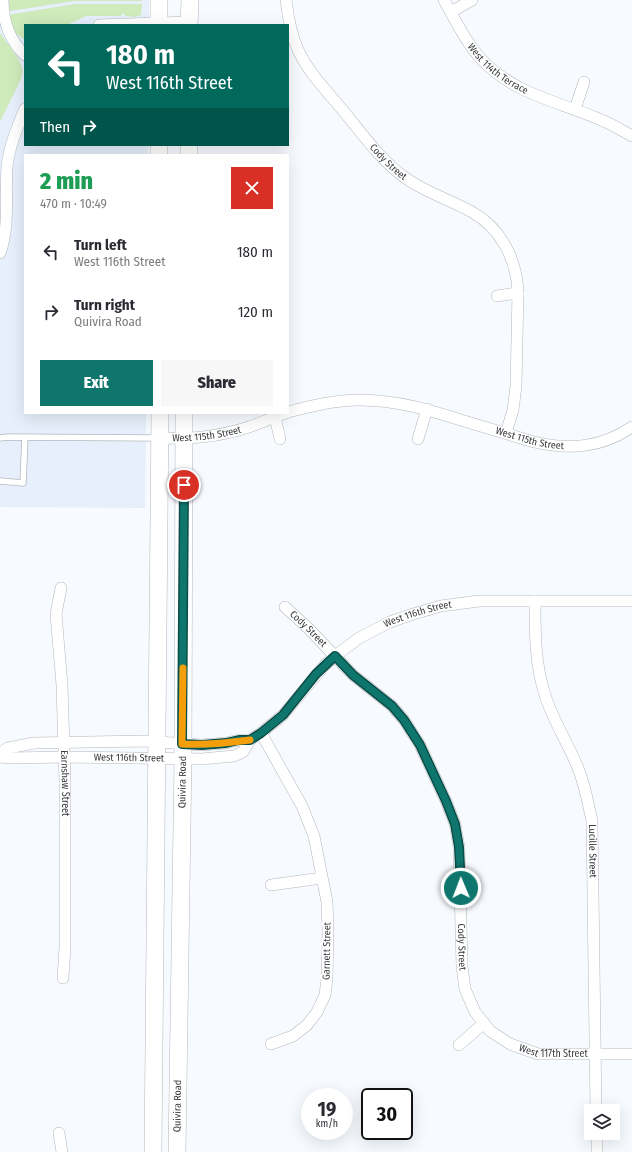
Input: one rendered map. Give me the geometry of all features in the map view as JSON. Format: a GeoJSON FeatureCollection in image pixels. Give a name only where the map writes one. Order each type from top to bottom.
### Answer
{"type":"FeatureCollection","features":[{"type":"Feature","properties":{"kind":"main road"},"geometry":{"type":"LineString","coordinates":[[159,0],[159,24]]}},
{"type":"Feature","properties":{"kind":"main road"},"geometry":{"type":"LineString","coordinates":[[189,24],[190,0]]}},
{"type":"Feature","properties":{"kind":"main road"},"geometry":{"type":"LineString","coordinates":[[153,1152],[160,414]]}},
{"type":"Feature","properties":{"kind":"main road","name":"Quivira Road"},"geometry":{"type":"LineString","coordinates":[[177,1152],[183,751],[184,414]]}},
{"type":"Feature","properties":{"kind":"street"},"geometry":{"type":"LineString","coordinates":[[3,0],[3,14],[6,26],[13,40],[24,54]]}},
{"type":"Feature","properties":{"kind":"street","name":"Cody Street"},"geometry":{"type":"LineString","coordinates":[[286,0],[293,38],[303,59],[315,77],[382,158],[398,173],[427,191],[473,212],[495,231],[506,246],[514,264],[518,283],[516,386],[513,410],[506,433]]}},
{"type":"Feature","properties":{"kind":"street","name":"West 114th Terrace"},"geometry":{"type":"LineString","coordinates":[[444,0],[469,44],[481,59],[510,83],[527,92],[575,109],[614,126],[632,136]]}},
{"type":"Feature","properties":{"kind":"street"},"geometry":{"type":"LineString","coordinates":[[451,12],[472,0]]}},
{"type":"Feature","properties":{"kind":"street"},"geometry":{"type":"LineString","coordinates":[[159,24],[189,24]]}},
{"type":"Feature","properties":{"kind":"street"},"geometry":{"type":"LineString","coordinates":[[13,40],[24,43]]}},
{"type":"Feature","properties":{"kind":"street"},"geometry":{"type":"LineString","coordinates":[[575,109],[584,82]]}},
{"type":"Feature","properties":{"kind":"street"},"geometry":{"type":"LineString","coordinates":[[0,253],[6,227],[3,202],[7,166],[11,143],[24,111]]}},
{"type":"Feature","properties":{"kind":"street"},"geometry":{"type":"LineString","coordinates":[[497,296],[518,292]]}},
{"type":"Feature","properties":{"kind":"street","name":"West 115th Street"},"geometry":{"type":"LineString","coordinates":[[289,412],[312,406],[341,401],[360,400],[389,402],[427,409],[552,446],[571,447],[590,445],[609,439],[632,427]]}},
{"type":"Feature","properties":{"kind":"street"},"geometry":{"type":"LineString","coordinates":[[418,439],[427,409]]}},
{"type":"Feature","properties":{"kind":"street","name":"West 115th Street"},"geometry":{"type":"LineString","coordinates":[[160,438],[184,439],[232,433],[284,414]]}},
{"type":"Feature","properties":{"kind":"street"},"geometry":{"type":"LineString","coordinates":[[275,417],[280,439]]}},
{"type":"Feature","properties":{"kind":"street","name":"Earnshaw Street"},"geometry":{"type":"LineString","coordinates":[[61,588],[56,614],[62,685],[64,742],[65,947],[63,978]]}},
{"type":"Feature","properties":{"kind":"street","name":"Lucille Street"},"geometry":{"type":"LineString","coordinates":[[535,601],[536,653],[540,677],[545,696],[578,767],[584,784],[592,822],[596,1104]]}},
{"type":"Feature","properties":{"kind":"street","name":"West 116th Street"},"geometry":{"type":"LineString","coordinates":[[0,753],[8,748],[34,743],[64,742],[183,751],[202,745],[250,740],[283,715],[324,666],[335,656],[369,632],[390,622],[442,606],[479,602],[632,601]]}},
{"type":"Feature","properties":{"kind":"street","name":"Cody Street"},"geometry":{"type":"LineString","coordinates":[[285,608],[308,628],[353,675],[384,698],[404,720],[420,745],[455,824],[459,847],[462,966],[465,989],[475,1012],[484,1023]]}},
{"type":"Feature","properties":{"kind":"street","name":"Garnett Street"},"geometry":{"type":"LineString","coordinates":[[261,733],[302,806],[314,836],[327,902],[328,931],[328,979],[325,995],[317,1012],[307,1025],[293,1036],[271,1044]]}},
{"type":"Feature","properties":{"kind":"street","name":"West 116th Street"},"geometry":{"type":"LineString","coordinates":[[0,757],[64,757],[158,750],[183,751]]}},
{"type":"Feature","properties":{"kind":"street"},"geometry":{"type":"LineString","coordinates":[[271,885],[322,878]]}},
{"type":"Feature","properties":{"kind":"street"},"geometry":{"type":"LineString","coordinates":[[459,1045],[484,1023]]}},
{"type":"Feature","properties":{"kind":"street","name":"West 117th Street"},"geometry":{"type":"LineString","coordinates":[[484,1023],[490,1031],[510,1044],[538,1054],[632,1054]]}},
{"type":"Feature","properties":{"kind":"street"},"geometry":{"type":"LineString","coordinates":[[59,1133],[62,1152]]}},
{"type":"Feature","properties":{"kind":"street"},"geometry":{"type":"LineString","coordinates":[[596,1140],[597,1152]]}},
{"type":"Feature","properties":{"kind":"lane"},"geometry":{"type":"LineString","coordinates":[[0,481],[23,482],[25,437]]}},
{"type":"Feature","properties":{"kind":"lane"},"geometry":{"type":"LineString","coordinates":[[0,438],[160,438]]}},
{"type":"Feature","properties":{"kind":"shaded area"},"geometry":{"type":"Polygon","coordinates":[[[0,0],[149,0],[149,24],[24,24],[24,146],[148,146],[148,154],[24,154],[24,414],[146,414],[145,508],[0,507],[0,0]]]}},
{"type":"Feature","properties":{"kind":"green space"},"geometry":{"type":"Polygon","coordinates":[[[7,0],[142,1],[75,1],[10,11],[7,10],[7,0]]]}},
{"type":"Feature","properties":{"kind":"green space"},"geometry":{"type":"Polygon","coordinates":[[[75,4],[142,4],[141,15],[135,17],[125,16],[125,14],[122,14],[121,16],[86,16],[69,24],[24,24],[24,39],[15,33],[7,15],[75,4]]]}},
{"type":"Feature","properties":{"kind":"green space"},"geometry":{"type":"Polygon","coordinates":[[[0,33],[18,58],[23,70],[21,79],[0,122],[0,33]]]}},
{"type":"Feature","properties":{"kind":"slow traffic"},"geometry":{"type":"LineString","coordinates":[[183,668],[182,744],[202,745],[250,740]]}},
{"type":"Feature","properties":{"kind":"route"},"geometry":{"type":"LineString","coordinates":[[184,485],[182,744],[202,745],[250,740],[283,715],[316,674],[335,656],[361,682],[384,698],[413,732],[446,801],[455,824],[459,847],[461,888]]}}]}
